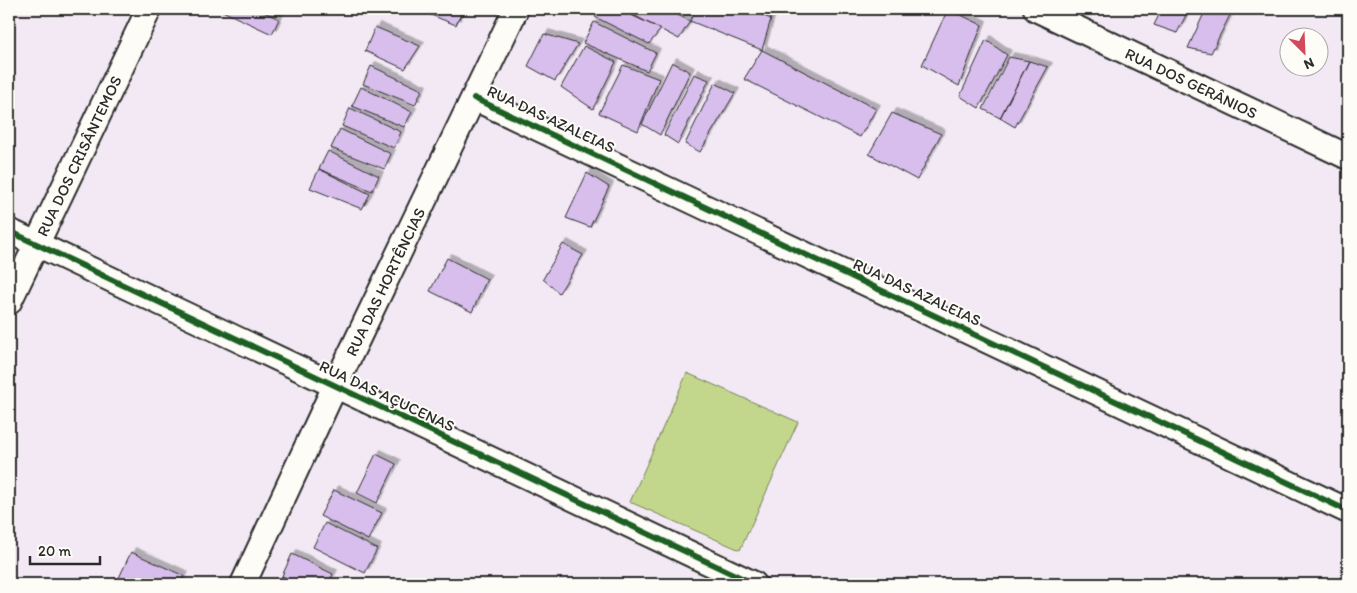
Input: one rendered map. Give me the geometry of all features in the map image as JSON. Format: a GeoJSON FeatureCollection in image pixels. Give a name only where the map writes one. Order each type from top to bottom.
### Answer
{"type":"FeatureCollection","features":[{"type":"Feature","properties":{"kind":"street","name":"RUA DOS CRISÂNTEMOS"},"geometry":{"type":"LineString","coordinates":[[9,302],[149,9]]}},
{"type":"Feature","properties":{"kind":"street","name":"RUA DAS HORTÊNCIAS"},"geometry":{"type":"LineString","coordinates":[[243,584],[335,386],[516,9]]}},
{"type":"Feature","properties":{"kind":"street","name":"RUA DOS GERÂNIOS"},"geometry":{"type":"LineString","coordinates":[[1036,9],[1348,157]]}},
{"type":"Feature","properties":{"kind":"street","name":"RUA DAS AZALEIAS"},"geometry":{"type":"LineString","coordinates":[[474,98],[1348,511]]}},
{"type":"Feature","properties":{"kind":"street","name":"RUA DAS AÇUCENAS"},"geometry":{"type":"LineString","coordinates":[[9,232],[754,584]]}},
{"type":"Feature","properties":{"kind":"green space"},"geometry":{"type":"Polygon","coordinates":[[[687,373],[798,422],[740,550],[630,502],[687,373]]]}},
{"type":"Feature","properties":{"kind":"building"},"geometry":{"type":"Polygon","coordinates":[[[218,9],[257,9],[279,19],[272,34],[218,9]]]}},
{"type":"Feature","properties":{"kind":"building"},"geometry":{"type":"Polygon","coordinates":[[[416,9],[460,9],[463,10],[456,25],[416,9]]]}},
{"type":"Feature","properties":{"kind":"building"},"geometry":{"type":"Polygon","coordinates":[[[601,9],[618,9],[661,29],[649,44],[595,17],[601,9]]]}},
{"type":"Feature","properties":{"kind":"building"},"geometry":{"type":"Polygon","coordinates":[[[622,9],[665,9],[690,21],[679,39],[622,9]]]}},
{"type":"Feature","properties":{"kind":"building"},"geometry":{"type":"Polygon","coordinates":[[[696,9],[747,9],[771,19],[762,50],[690,21],[696,9]]]}},
{"type":"Feature","properties":{"kind":"building"},"geometry":{"type":"Polygon","coordinates":[[[948,9],[982,25],[959,86],[922,65],[948,9]]]}},
{"type":"Feature","properties":{"kind":"building"},"geometry":{"type":"Polygon","coordinates":[[[1162,9],[1189,9],[1177,33],[1154,25],[1162,9]]]}},
{"type":"Feature","properties":{"kind":"building"},"geometry":{"type":"Polygon","coordinates":[[[1206,9],[1233,9],[1211,53],[1188,48],[1206,9]]]}},
{"type":"Feature","properties":{"kind":"building"},"geometry":{"type":"Polygon","coordinates":[[[594,22],[656,53],[647,71],[583,43],[594,22]]]}},
{"type":"Feature","properties":{"kind":"building"},"geometry":{"type":"Polygon","coordinates":[[[375,27],[420,46],[405,69],[365,51],[375,27]]]}},
{"type":"Feature","properties":{"kind":"building"},"geometry":{"type":"Polygon","coordinates":[[[544,34],[578,44],[555,81],[528,66],[544,34]]]}},
{"type":"Feature","properties":{"kind":"building"},"geometry":{"type":"Polygon","coordinates":[[[986,40],[1007,55],[979,108],[960,96],[986,40]]]}},
{"type":"Feature","properties":{"kind":"building"},"geometry":{"type":"Polygon","coordinates":[[[584,46],[616,62],[593,109],[561,87],[584,46]]]}},
{"type":"Feature","properties":{"kind":"building"},"geometry":{"type":"Polygon","coordinates":[[[762,50],[876,109],[860,137],[744,79],[762,50]]]}},
{"type":"Feature","properties":{"kind":"building"},"geometry":{"type":"Polygon","coordinates":[[[1009,57],[1029,61],[1000,118],[983,109],[1009,57]]]}},
{"type":"Feature","properties":{"kind":"building"},"geometry":{"type":"Polygon","coordinates":[[[1029,61],[1048,67],[1015,127],[1000,118],[1029,61]]]}},
{"type":"Feature","properties":{"kind":"building"},"geometry":{"type":"Polygon","coordinates":[[[672,62],[690,72],[660,135],[642,124],[672,62]]]}},
{"type":"Feature","properties":{"kind":"building"},"geometry":{"type":"Polygon","coordinates":[[[623,65],[659,79],[638,131],[599,113],[623,65]]]}},
{"type":"Feature","properties":{"kind":"building"},"geometry":{"type":"Polygon","coordinates":[[[371,66],[422,90],[415,105],[363,84],[371,66]]]}},
{"type":"Feature","properties":{"kind":"building"},"geometry":{"type":"Polygon","coordinates":[[[694,74],[709,80],[678,144],[664,135],[694,74]]]}},
{"type":"Feature","properties":{"kind":"building"},"geometry":{"type":"Polygon","coordinates":[[[715,83],[735,93],[700,152],[685,144],[715,83]]]}},
{"type":"Feature","properties":{"kind":"building"},"geometry":{"type":"Polygon","coordinates":[[[361,87],[412,112],[404,127],[352,106],[361,87]]]}},
{"type":"Feature","properties":{"kind":"building"},"geometry":{"type":"Polygon","coordinates":[[[350,108],[401,132],[394,148],[342,126],[350,108]]]}},
{"type":"Feature","properties":{"kind":"building"},"geometry":{"type":"Polygon","coordinates":[[[892,113],[941,134],[917,180],[869,154],[892,113]]]}},
{"type":"Feature","properties":{"kind":"building"},"geometry":{"type":"Polygon","coordinates":[[[340,129],[391,154],[384,169],[331,148],[340,129]]]}},
{"type":"Feature","properties":{"kind":"building"},"geometry":{"type":"Polygon","coordinates":[[[328,151],[379,176],[372,191],[319,169],[328,151]]]}},
{"type":"Feature","properties":{"kind":"building"},"geometry":{"type":"Polygon","coordinates":[[[319,169],[370,194],[362,209],[310,188],[319,169]]]}},
{"type":"Feature","properties":{"kind":"building"},"geometry":{"type":"Polygon","coordinates":[[[587,173],[609,187],[590,227],[566,218],[587,173]]]}},
{"type":"Feature","properties":{"kind":"building"},"geometry":{"type":"Polygon","coordinates":[[[563,244],[583,255],[559,293],[543,279],[563,244]]]}},
{"type":"Feature","properties":{"kind":"building"},"geometry":{"type":"Polygon","coordinates":[[[447,258],[487,279],[472,312],[430,291],[447,258]]]}},
{"type":"Feature","properties":{"kind":"building"},"geometry":{"type":"Polygon","coordinates":[[[376,454],[396,464],[377,503],[357,493],[376,454]]]}},
{"type":"Feature","properties":{"kind":"building"},"geometry":{"type":"Polygon","coordinates":[[[334,490],[382,513],[368,540],[320,516],[334,490]]]}},
{"type":"Feature","properties":{"kind":"building"},"geometry":{"type":"Polygon","coordinates":[[[325,523],[377,549],[365,573],[313,547],[325,523]]]}},
{"type":"Feature","properties":{"kind":"building"},"geometry":{"type":"Polygon","coordinates":[[[131,552],[184,576],[180,584],[127,584],[118,580],[131,552]]]}},
{"type":"Feature","properties":{"kind":"building"},"geometry":{"type":"Polygon","coordinates":[[[292,554],[333,574],[328,584],[298,584],[282,576],[292,554]]]}},
{"type":"Feature","properties":{"kind":"building"},"geometry":{"type":"Polygon","coordinates":[[[282,576],[298,584],[278,584],[282,576]]]}},
{"type":"Feature","properties":{"kind":"cycle path"},"geometry":{"type":"LineString","coordinates":[[474,98],[1348,511]]}},
{"type":"Feature","properties":{"kind":"cycle path"},"geometry":{"type":"LineString","coordinates":[[9,231],[754,584]]}}]}
